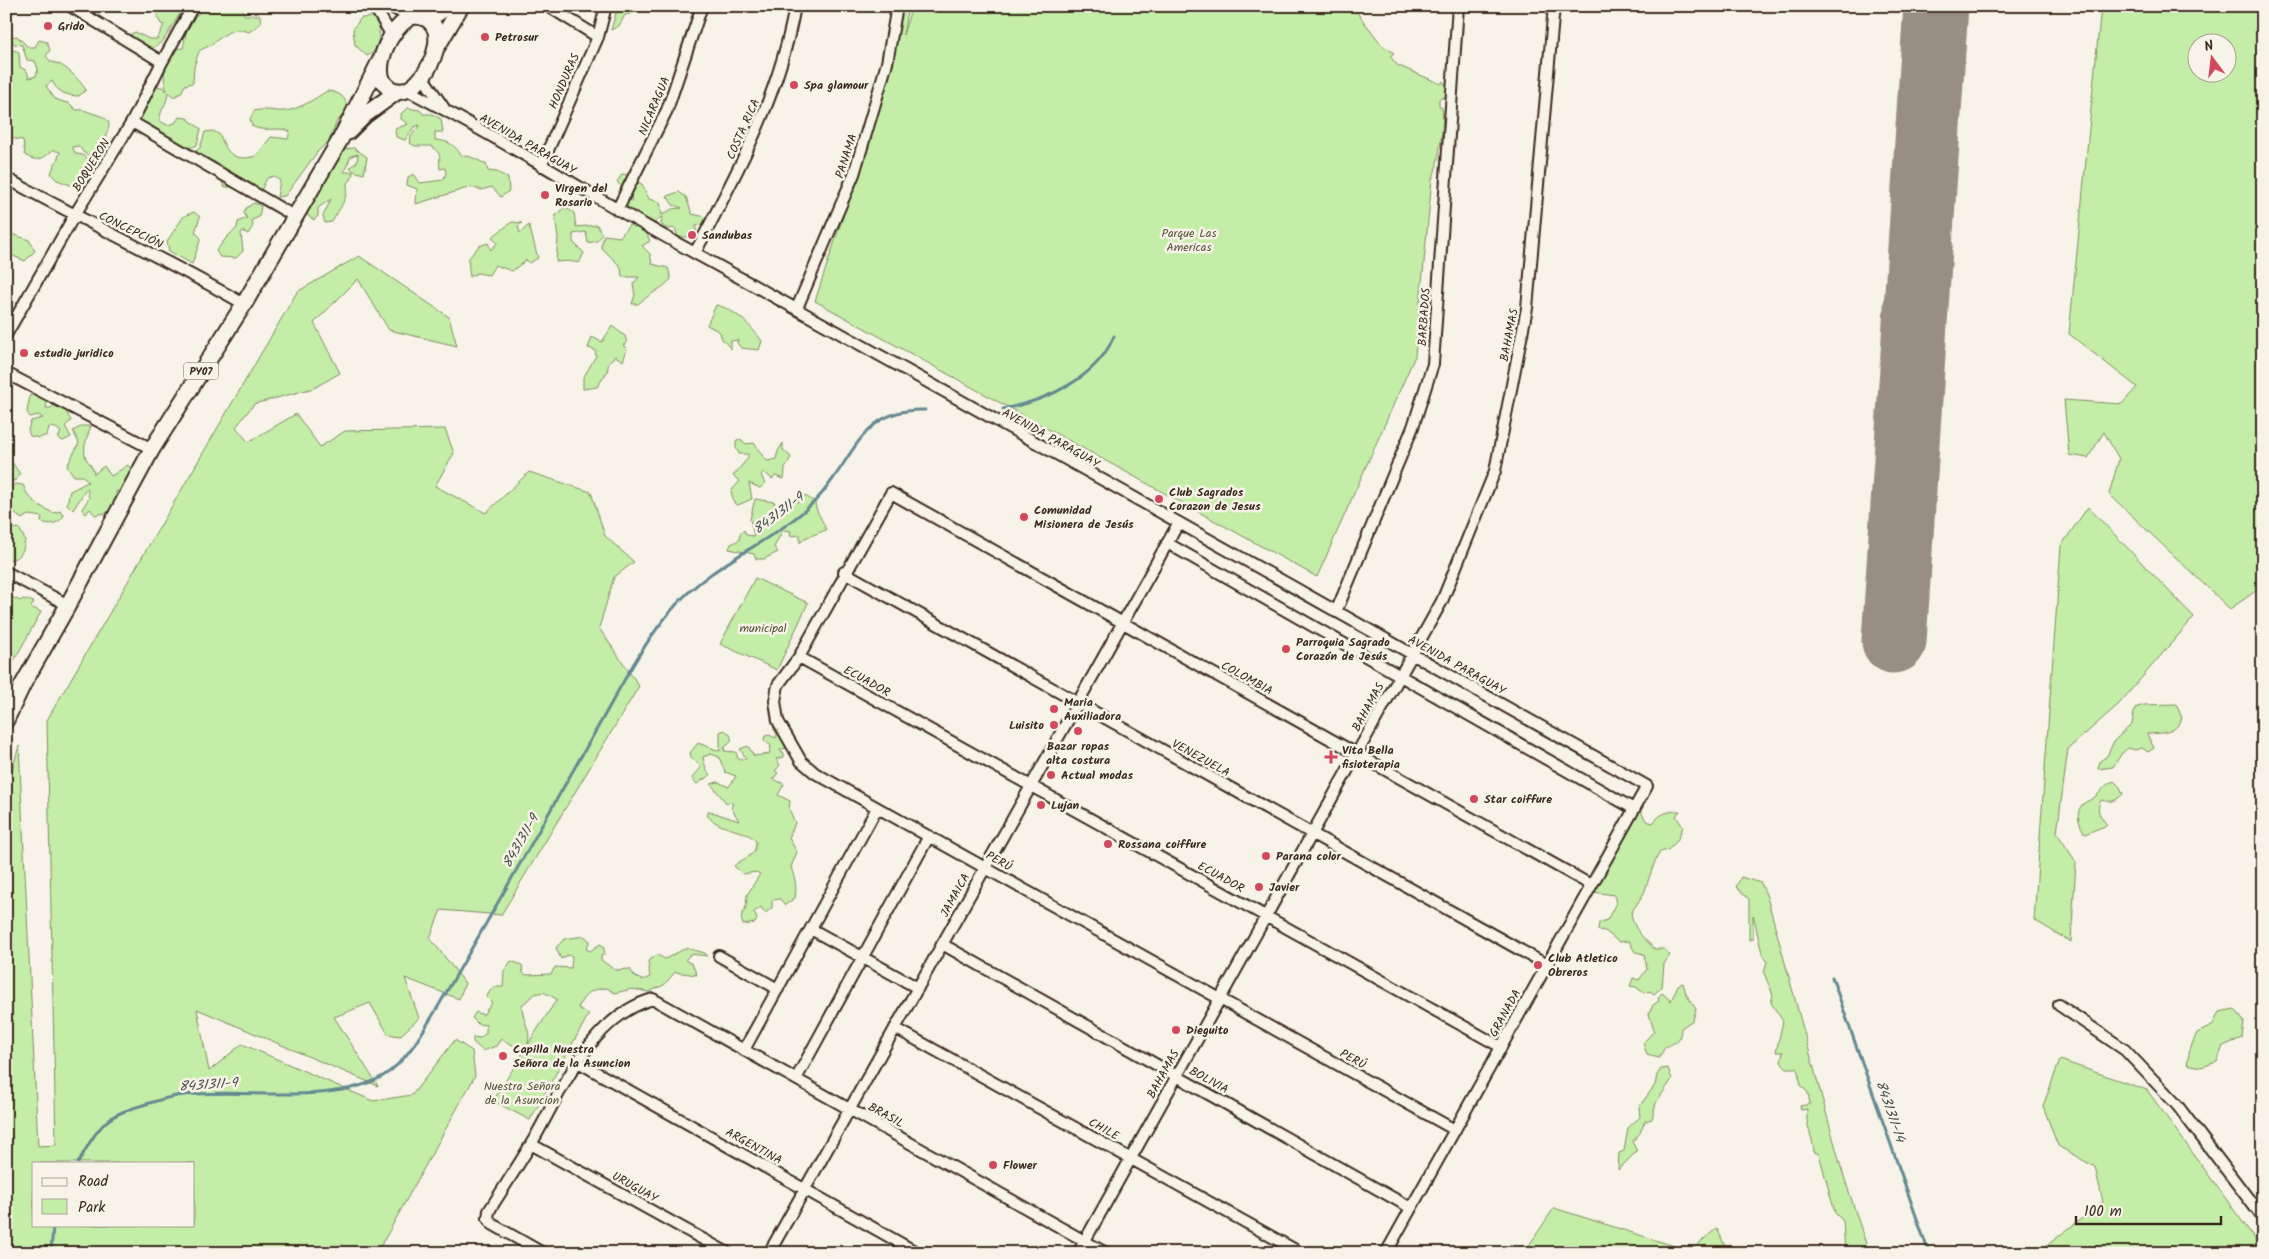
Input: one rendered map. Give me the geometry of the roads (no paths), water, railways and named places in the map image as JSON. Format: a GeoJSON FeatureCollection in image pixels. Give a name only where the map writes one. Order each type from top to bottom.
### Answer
{"type":"FeatureCollection","features":[{"type":"Feature","properties":{"kind":"highway","name":"PY07"},"geometry":{"type":"LineString","coordinates":[[6,720],[22,686],[152,449],[244,304],[340,140],[392,36],[405,21],[434,16],[448,6]]}},
{"type":"Feature","properties":{"kind":"highway","name":"PY07"},"geometry":{"type":"LineString","coordinates":[[340,140],[365,115],[403,91],[422,76],[461,6]]}},
{"type":"Feature","properties":{"kind":"highway"},"geometry":{"type":"LineString","coordinates":[[418,18],[436,31],[437,46]]}},
{"type":"Feature","properties":{"kind":"highway","name":"PY07"},"geometry":{"type":"LineString","coordinates":[[383,55],[381,75],[383,80],[390,88],[403,91]]}},
{"type":"Feature","properties":{"kind":"street"},"geometry":{"type":"LineString","coordinates":[[70,6],[162,62]]}},
{"type":"Feature","properties":{"kind":"street","name":"BOQUERON"},"geometry":{"type":"LineString","coordinates":[[6,335],[74,216],[132,122],[193,6]]}},
{"type":"Feature","properties":{"kind":"street"},"geometry":{"type":"LineString","coordinates":[[369,6],[377,11],[392,36]]}},
{"type":"Feature","properties":{"kind":"street"},"geometry":{"type":"LineString","coordinates":[[388,6],[418,18]]}},
{"type":"Feature","properties":{"kind":"street"},"geometry":{"type":"LineString","coordinates":[[548,6],[598,37]]}},
{"type":"Feature","properties":{"kind":"street","name":"HONDURAS"},"geometry":{"type":"LineString","coordinates":[[541,166],[598,37],[606,6]]}},
{"type":"Feature","properties":{"kind":"street","name":"NICARAGUA"},"geometry":{"type":"LineString","coordinates":[[617,210],[667,110],[702,6]]}},
{"type":"Feature","properties":{"kind":"street","name":"COSTA RICA"},"geometry":{"type":"LineString","coordinates":[[695,254],[755,138],[771,96],[791,29],[795,6]]}},
{"type":"Feature","properties":{"kind":"street","name":"PANAMA"},"geometry":{"type":"LineString","coordinates":[[798,308],[854,174],[887,63],[897,6]]}},
{"type":"Feature","properties":{"kind":"street","name":"BARBADOS"},"geometry":{"type":"LineString","coordinates":[[1336,612],[1413,427],[1433,364],[1458,6]]}},
{"type":"Feature","properties":{"kind":"street","name":"BAHAMAS"},"geometry":{"type":"LineString","coordinates":[[1078,1253],[1442,601],[1495,471],[1527,308],[1554,6]]}},
{"type":"Feature","properties":{"kind":"street"},"geometry":{"type":"LineString","coordinates":[[422,76],[444,109]]}},
{"type":"Feature","properties":{"kind":"street","name":"AVENIDA PARAGUAY"},"geometry":{"type":"LineString","coordinates":[[403,91],[444,109],[695,254],[798,308],[1178,524],[1647,786]]}},
{"type":"Feature","properties":{"kind":"street"},"geometry":{"type":"LineString","coordinates":[[132,122],[294,216]]}},
{"type":"Feature","properties":{"kind":"street","name":"CONCEPCIÓN"},"geometry":{"type":"LineString","coordinates":[[6,178],[74,216],[198,277],[244,304]]}},
{"type":"Feature","properties":{"kind":"street"},"geometry":{"type":"LineString","coordinates":[[6,373],[152,449]]}},
{"type":"Feature","properties":{"kind":"street","name":"PERÚ"},"geometry":{"type":"LineString","coordinates":[[891,493],[844,572],[799,657],[778,686],[775,701],[778,721],[801,761],[815,773],[877,808],[1455,1130]]}},
{"type":"Feature","properties":{"kind":"street","name":"COLOMBIA"},"geometry":{"type":"LineString","coordinates":[[891,493],[1592,885]]}},
{"type":"Feature","properties":{"kind":"street","name":"JAMAICA"},"geometry":{"type":"LineString","coordinates":[[769,1253],[1178,524]]}},
{"type":"Feature","properties":{"kind":"street"},"geometry":{"type":"LineString","coordinates":[[1167,543],[1634,809]]}},
{"type":"Feature","properties":{"kind":"street"},"geometry":{"type":"LineString","coordinates":[[6,572],[68,605]]}},
{"type":"Feature","properties":{"kind":"street","name":"VENEZUELA"},"geometry":{"type":"LineString","coordinates":[[844,572],[1546,965]]}},
{"type":"Feature","properties":{"kind":"street","name":"ECUADOR"},"geometry":{"type":"LineString","coordinates":[[799,657],[1501,1047]]}},
{"type":"Feature","properties":{"kind":"street","name":"GRANADA"},"geometry":{"type":"LineString","coordinates":[[1386,1253],[1647,786]]}},
{"type":"Feature","properties":{"kind":"street"},"geometry":{"type":"LineString","coordinates":[[744,1050],[877,808]]}},
{"type":"Feature","properties":{"kind":"street"},"geometry":{"type":"LineString","coordinates":[[796,1079],[928,836]]}},
{"type":"Feature","properties":{"kind":"street"},"geometry":{"type":"LineString","coordinates":[[810,929],[918,988]]}},
{"type":"Feature","properties":{"kind":"street","name":"BOLIVIA"},"geometry":{"type":"LineString","coordinates":[[942,944],[1411,1208]]}},
{"type":"Feature","properties":{"kind":"street"},"geometry":{"type":"LineString","coordinates":[[718,956],[778,989]]}},
{"type":"Feature","properties":{"kind":"street","name":"BRASIL"},"geometry":{"type":"LineString","coordinates":[[578,1062],[604,1029],[630,1008],[653,999],[1106,1253]]}},
{"type":"Feature","properties":{"kind":"street"},"geometry":{"type":"LineString","coordinates":[[2059,1005],[2125,1050],[2177,1105],[2263,1218]]}},
{"type":"Feature","properties":{"kind":"street","name":"CHILE"},"geometry":{"type":"LineString","coordinates":[[895,1028],[1301,1253]]}},
{"type":"Feature","properties":{"kind":"street"},"geometry":{"type":"LineString","coordinates":[[543,1253],[492,1224],[488,1218],[490,1211],[578,1062]]}},
{"type":"Feature","properties":{"kind":"street","name":"ARGENTINA"},"geometry":{"type":"LineString","coordinates":[[578,1062],[918,1253]]}},
{"type":"Feature","properties":{"kind":"street","name":"URUGUAY"},"geometry":{"type":"LineString","coordinates":[[531,1144],[728,1253]]}},
{"type":"Feature","properties":{"kind":"waterway","name":"8431311-9"},"geometry":{"type":"LineString","coordinates":[[1003,409],[1036,400],[1068,386],[1095,364],[1106,351],[1114,336]]}},
{"type":"Feature","properties":{"kind":"waterway","name":"8431311-9"},"geometry":{"type":"LineString","coordinates":[[79,1162],[94,1136],[110,1119],[123,1112],[158,1100],[207,1093],[286,1094],[339,1091],[362,1085],[392,1070],[415,1044],[439,1005],[628,673],[663,621],[676,605],[708,576],[781,528],[815,501],[871,427],[885,417],[903,411],[925,410]]}},
{"type":"Feature","properties":{"kind":"waterway","name":"8431311-14"},"geometry":{"type":"LineString","coordinates":[[1832,977],[1929,1253]]}},
{"type":"Feature","properties":{"kind":"waterway","name":"8431311-9"},"geometry":{"type":"LineString","coordinates":[[51,1253],[53,1226]]}},
{"type":"Feature","properties":{"kind":"place","name":"Grido"},"geometry":{"type":"Point","coordinates":[48,26]}},
{"type":"Feature","properties":{"kind":"place","name":"Petrosur"},"geometry":{"type":"Point","coordinates":[485,37]}},
{"type":"Feature","properties":{"kind":"place","name":"Spa glamour"},"geometry":{"type":"Point","coordinates":[794,85]}},
{"type":"Feature","properties":{"kind":"place","name":"Virgen del Rosario"},"geometry":{"type":"Point","coordinates":[545,195]}},
{"type":"Feature","properties":{"kind":"place","name":"Sandubas"},"geometry":{"type":"Point","coordinates":[692,235]}},
{"type":"Feature","properties":{"kind":"place","name":"estudio juridico"},"geometry":{"type":"Point","coordinates":[24,353]}},
{"type":"Feature","properties":{"kind":"place","name":"Club Sagrados Corazon de Jesus"},"geometry":{"type":"Point","coordinates":[1159,499]}},
{"type":"Feature","properties":{"kind":"place","name":"Comunidad Misionera de Jesús"},"geometry":{"type":"Point","coordinates":[1024,517]}},
{"type":"Feature","properties":{"kind":"place","name":"Parroquia Sagrado Corazón de Jesús"},"geometry":{"type":"Point","coordinates":[1286,649]}},
{"type":"Feature","properties":{"kind":"place","name":"Maria Auxiliadora"},"geometry":{"type":"Point","coordinates":[1054,709]}},
{"type":"Feature","properties":{"kind":"place","name":"Luisito"},"geometry":{"type":"Point","coordinates":[1054,725]}},
{"type":"Feature","properties":{"kind":"place","name":"Bazar ropas alta costura"},"geometry":{"type":"Point","coordinates":[1078,731]}},
{"type":"Feature","properties":{"kind":"place","name":"Vita Bella fisioterapia"},"geometry":{"type":"Point","coordinates":[1331,757]}},
{"type":"Feature","properties":{"kind":"place","name":"Actual modas"},"geometry":{"type":"Point","coordinates":[1051,775]}},
{"type":"Feature","properties":{"kind":"place","name":"Star coiffure"},"geometry":{"type":"Point","coordinates":[1474,799]}},
{"type":"Feature","properties":{"kind":"place","name":"Lujan"},"geometry":{"type":"Point","coordinates":[1041,805]}},
{"type":"Feature","properties":{"kind":"place","name":"Rossana coiffure"},"geometry":{"type":"Point","coordinates":[1108,844]}},
{"type":"Feature","properties":{"kind":"place","name":"Parana color"},"geometry":{"type":"Point","coordinates":[1266,856]}},
{"type":"Feature","properties":{"kind":"place","name":"Javier"},"geometry":{"type":"Point","coordinates":[1259,887]}},
{"type":"Feature","properties":{"kind":"place","name":"Club Atletico Obreros"},"geometry":{"type":"Point","coordinates":[1538,965]}},
{"type":"Feature","properties":{"kind":"place","name":"Dieguito"},"geometry":{"type":"Point","coordinates":[1176,1030]}},
{"type":"Feature","properties":{"kind":"place","name":"Capilla Nuestra Señora de la Asuncion"},"geometry":{"type":"Point","coordinates":[503,1056]}},
{"type":"Feature","properties":{"kind":"place","name":"Flower"},"geometry":{"type":"Point","coordinates":[993,1165]}},
{"type":"Feature","properties":{"kind":"park label","name":"Parque Las Americas"},"geometry":{"type":"Point","coordinates":[1189,240]}},
{"type":"Feature","properties":{"kind":"park label","name":"municipal"},"geometry":{"type":"Point","coordinates":[763,628]}},
{"type":"Feature","properties":{"kind":"park label","name":"Nuestra Señora de la Asuncion"},"geometry":{"type":"Point","coordinates":[522,1093]}}]}
